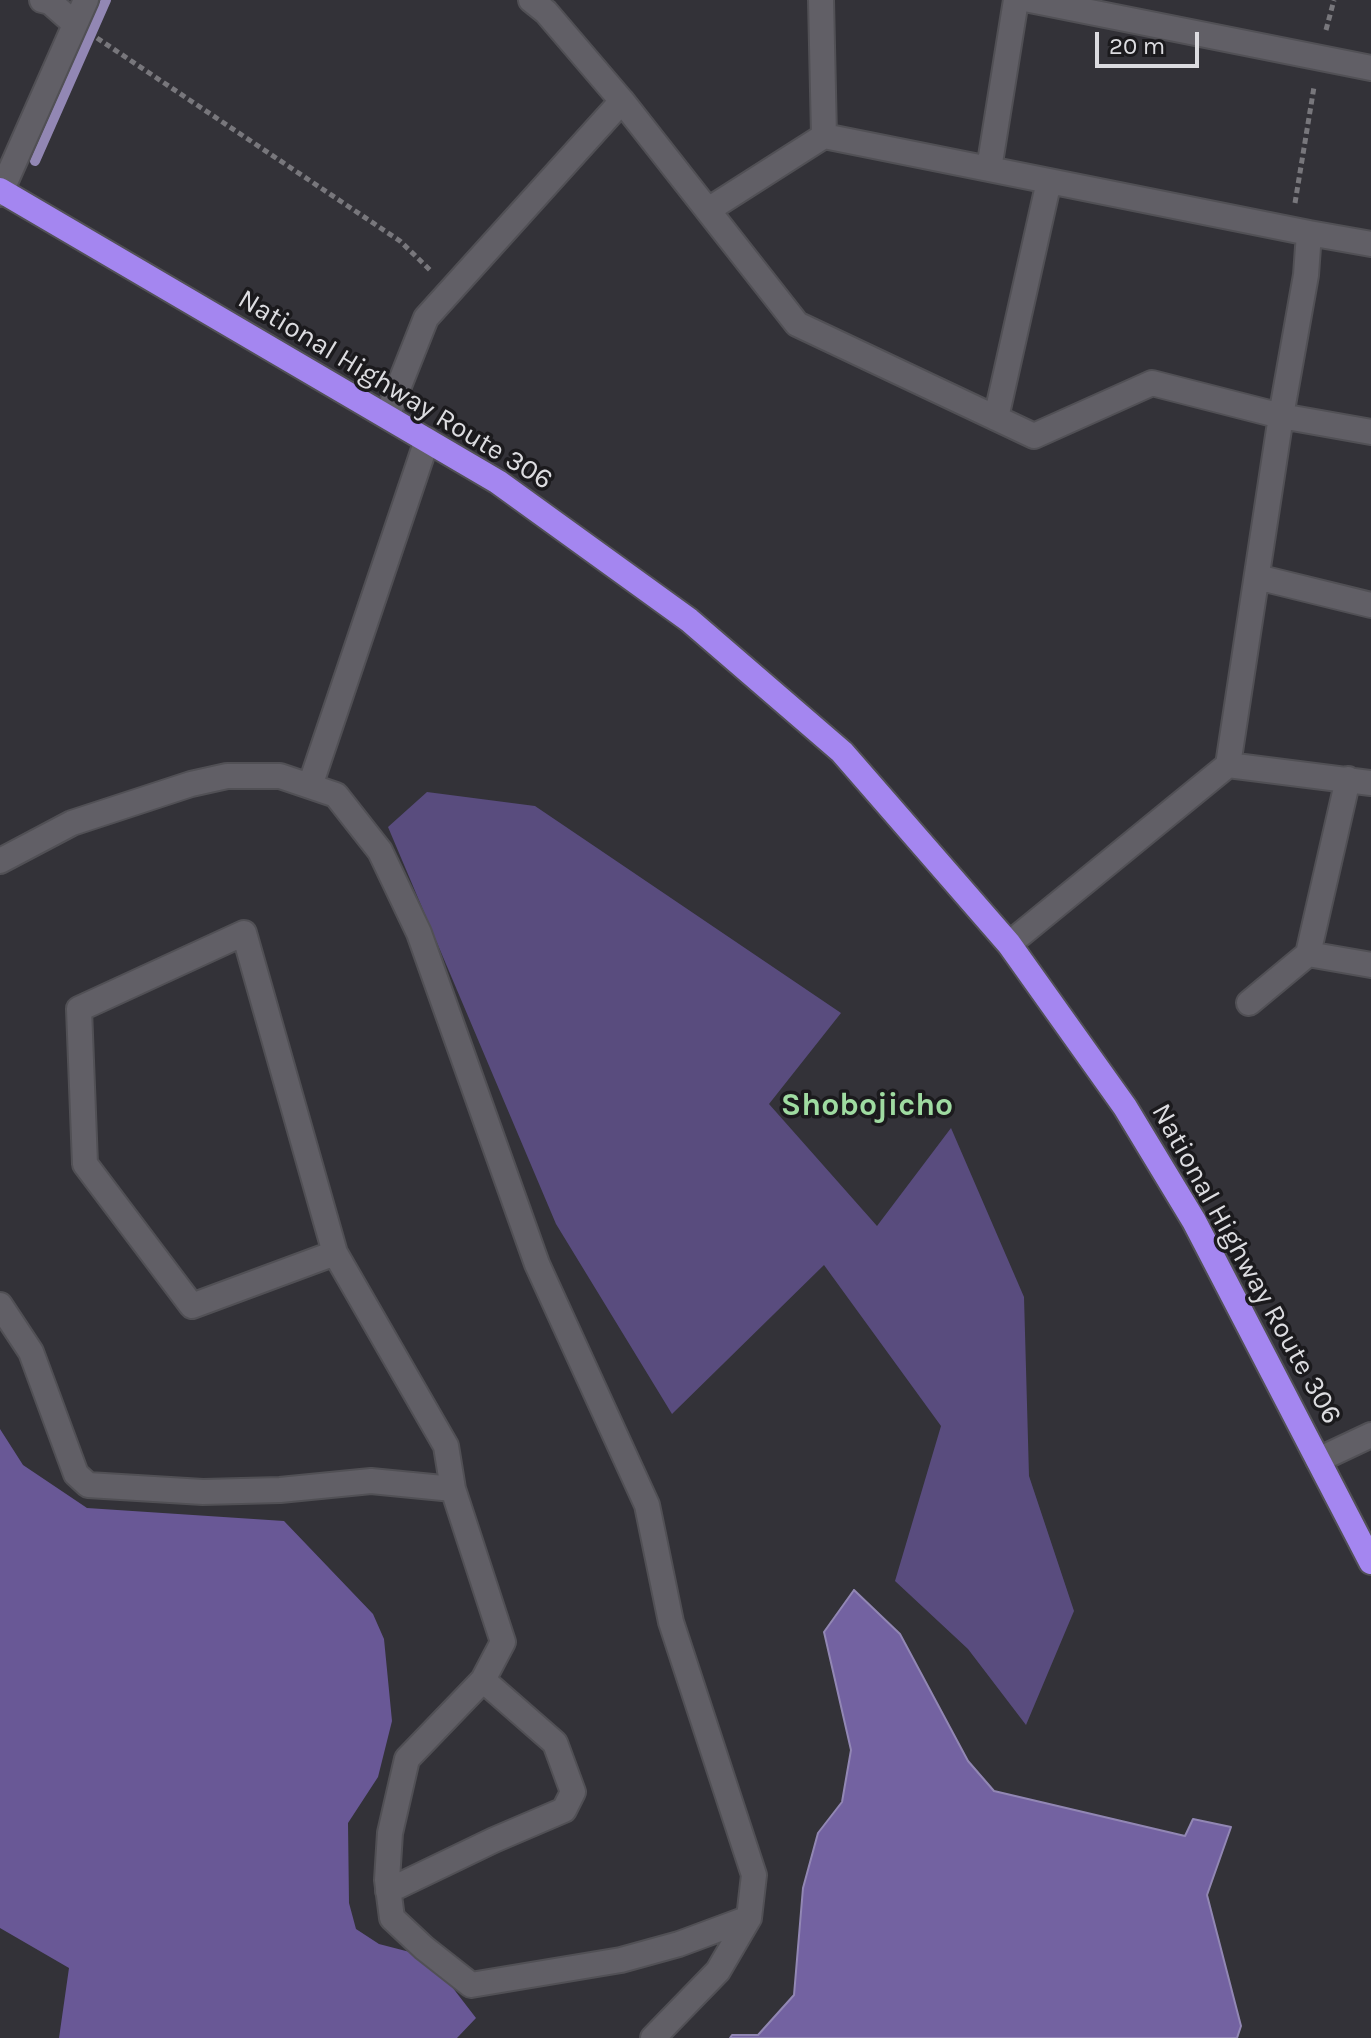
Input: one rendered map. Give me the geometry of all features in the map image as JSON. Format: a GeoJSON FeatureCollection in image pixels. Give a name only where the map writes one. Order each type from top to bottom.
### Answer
{"type":"FeatureCollection","features":[{"type":"Feature","properties":{"kind":"highway","name":"National Highway Route 306"},"geometry":{"type":"LineString","coordinates":[[0,192],[498,482],[689,620],[842,752],[1009,944],[1125,1107],[1186,1208],[1371,1562]]}},
{"type":"Feature","properties":{"kind":"street"},"geometry":{"type":"LineString","coordinates":[[42,0],[50,2],[85,30]]}},
{"type":"Feature","properties":{"kind":"street"},"geometry":{"type":"LineString","coordinates":[[0,192],[85,30],[86,0]]}},
{"type":"Feature","properties":{"kind":"street"},"geometry":{"type":"LineString","coordinates":[[531,0],[546,12],[622,101],[797,324],[1034,436],[1152,383],[1281,416],[1371,432]]}},
{"type":"Feature","properties":{"kind":"street"},"geometry":{"type":"LineString","coordinates":[[821,0],[824,136]]}},
{"type":"Feature","properties":{"kind":"street"},"geometry":{"type":"LineString","coordinates":[[989,169],[1016,0]]}},
{"type":"Feature","properties":{"kind":"street"},"geometry":{"type":"LineString","coordinates":[[1030,0],[1142,11],[1371,68]]}},
{"type":"Feature","properties":{"kind":"street"},"geometry":{"type":"LineString","coordinates":[[387,416],[426,318],[622,101]]}},
{"type":"Feature","properties":{"kind":"street"},"geometry":{"type":"LineString","coordinates":[[708,210],[824,136],[1371,244]]}},
{"type":"Feature","properties":{"kind":"street"},"geometry":{"type":"LineString","coordinates":[[996,418],[1049,181]]}},
{"type":"Feature","properties":{"kind":"street"},"geometry":{"type":"LineString","coordinates":[[1009,944],[1228,765],[1281,416],[1306,275],[1309,233]]}},
{"type":"Feature","properties":{"kind":"street"},"geometry":{"type":"LineString","coordinates":[[310,786],[427,440]]}},
{"type":"Feature","properties":{"kind":"street"},"geometry":{"type":"LineString","coordinates":[[1257,577],[1371,605]]}},
{"type":"Feature","properties":{"kind":"street"},"geometry":{"type":"LineString","coordinates":[[1228,765],[1360,781],[1308,954],[1249,1003]]}},
{"type":"Feature","properties":{"kind":"street"},"geometry":{"type":"LineString","coordinates":[[0,861],[72,823],[191,784],[227,776],[280,776],[336,795],[380,851],[419,933],[537,1264],[647,1505],[671,1622],[754,1875],[749,1918],[718,1971],[653,2038]]}},
{"type":"Feature","properties":{"kind":"street"},"geometry":{"type":"LineString","coordinates":[[335,1253],[192,1306],[85,1164],[79,1009],[244,933],[335,1253],[446,1446],[453,1489],[503,1642],[483,1680],[407,1759],[390,1833],[388,1891],[392,1918],[471,1985],[621,1960],[679,1944],[749,1918]]}},
{"type":"Feature","properties":{"kind":"street"},"geometry":{"type":"LineString","coordinates":[[1308,954],[1371,965]]}},
{"type":"Feature","properties":{"kind":"street"},"geometry":{"type":"LineString","coordinates":[[0,1305],[31,1352],[76,1474],[88,1485],[203,1492],[280,1490],[371,1481],[453,1489]]}},
{"type":"Feature","properties":{"kind":"street"},"geometry":{"type":"LineString","coordinates":[[1318,1460],[1371,1435]]}},
{"type":"Feature","properties":{"kind":"street"},"geometry":{"type":"LineString","coordinates":[[388,1891],[564,1810],[573,1792],[555,1743],[483,1680]]}},
{"type":"Feature","properties":{"kind":"path"},"geometry":{"type":"LineString","coordinates":[[85,30],[400,241],[451,290]]}},
{"type":"Feature","properties":{"kind":"shaded area"},"geometry":{"type":"Polygon","coordinates":[[[427,792],[535,806],[841,1013],[769,1104],[877,1226],[951,1128],[1024,1297],[1029,1476],[1074,1611],[1026,1725],[968,1649],[895,1581],[941,1426],[824,1265],[672,1414],[556,1224],[388,827],[427,792]]]}},
{"type":"Feature","properties":{"kind":"shaded area"},"geometry":{"type":"Polygon","coordinates":[[[0,1429],[23,1465],[87,1508],[284,1521],[373,1614],[384,1639],[392,1721],[378,1777],[348,1823],[349,1903],[356,1929],[379,1944],[429,1957],[476,2018],[457,2038],[59,2038],[69,1968],[0,1928],[0,1429]]]}},
{"type":"Feature","properties":{"kind":"shaded area"},"geometry":{"type":"Polygon","coordinates":[[[854,1590],[900,1634],[968,1761],[994,1791],[1185,1836],[1193,1819],[1231,1827],[1207,1895],[1241,2026],[1237,2038],[730,2038],[732,2035],[758,2035],[794,1995],[803,1888],[818,1833],[842,1802],[851,1750],[824,1632],[854,1590]]]}},
{"type":"Feature","properties":{"kind":"waterway"},"geometry":{"type":"LineString","coordinates":[[35,161],[106,0]]}},
{"type":"Feature","properties":{"kind":"district","name":"Shobojicho"},"geometry":{"type":"Point","coordinates":[867,1106]}}]}
